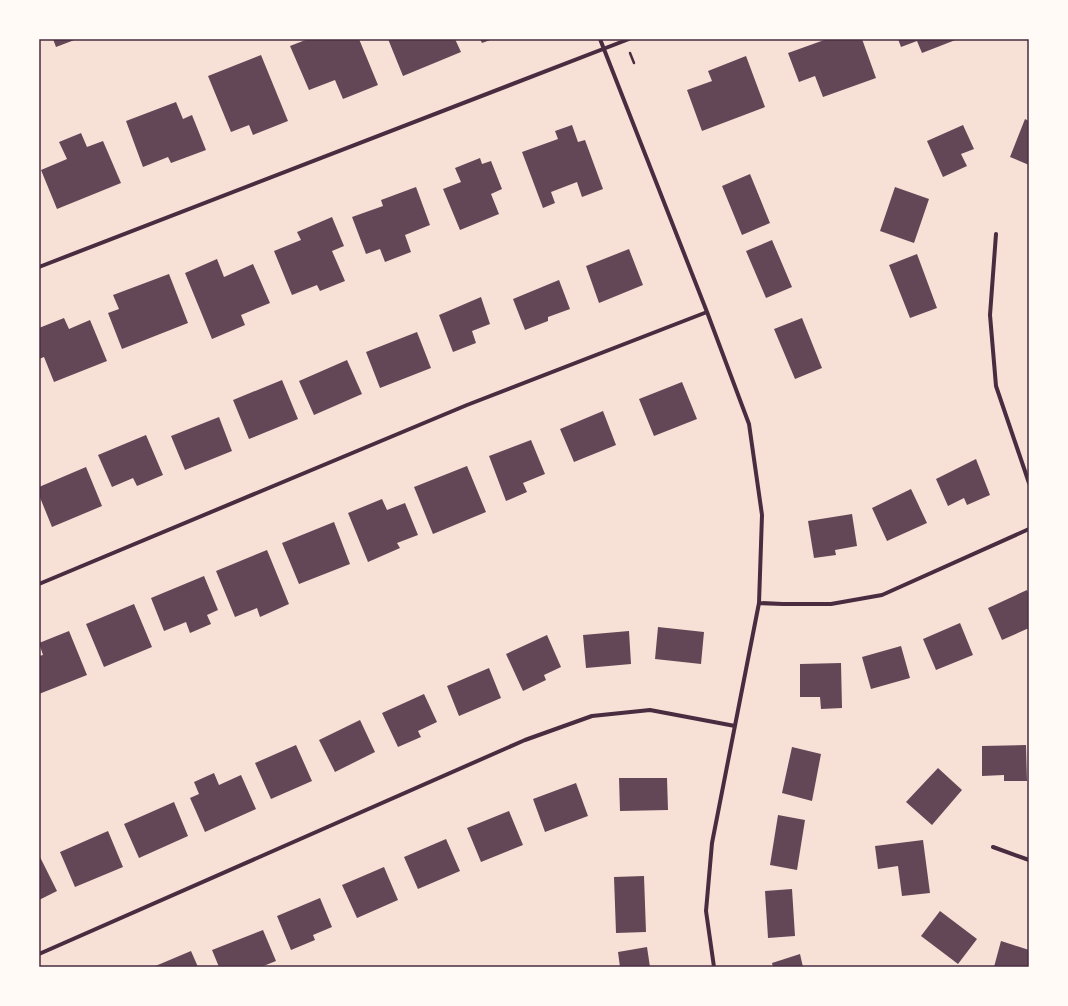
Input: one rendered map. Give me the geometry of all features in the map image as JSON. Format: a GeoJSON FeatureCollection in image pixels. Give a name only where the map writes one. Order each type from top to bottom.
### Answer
{"type":"FeatureCollection","features":[{"type":"Feature","properties":{"kind":"street"},"geometry":{"type":"LineString","coordinates":[[600,39],[707,312],[749,424],[762,515],[759,603],[712,843],[706,911],[714,967]]}},
{"type":"Feature","properties":{"kind":"street"},"geometry":{"type":"LineString","coordinates":[[39,267],[629,39]]}},
{"type":"Feature","properties":{"kind":"street"},"geometry":{"type":"LineString","coordinates":[[996,234],[990,315],[996,386],[1029,483]]}},
{"type":"Feature","properties":{"kind":"street"},"geometry":{"type":"LineString","coordinates":[[39,584],[467,406],[707,312]]}},
{"type":"Feature","properties":{"kind":"street"},"geometry":{"type":"LineString","coordinates":[[759,603],[831,604],[882,595],[1029,529]]}},
{"type":"Feature","properties":{"kind":"street"},"geometry":{"type":"LineString","coordinates":[[39,954],[525,740],[592,716],[650,710],[735,726]]}},
{"type":"Feature","properties":{"kind":"street"},"geometry":{"type":"LineString","coordinates":[[993,847],[1029,860]]}},
{"type":"Feature","properties":{"kind":"building"},"geometry":{"type":"Polygon","coordinates":[[[53,39],[77,39],[56,47],[53,39]]]}},
{"type":"Feature","properties":{"kind":"building"},"geometry":{"type":"Polygon","coordinates":[[[308,39],[359,39],[378,85],[343,99],[335,80],[309,90],[290,46],[308,39]]]}},
{"type":"Feature","properties":{"kind":"building"},"geometry":{"type":"Polygon","coordinates":[[[388,39],[455,39],[461,52],[403,76],[388,39]]]}},
{"type":"Feature","properties":{"kind":"building"},"geometry":{"type":"Polygon","coordinates":[[[480,39],[493,39],[482,43],[480,39]]]}},
{"type":"Feature","properties":{"kind":"building"},"geometry":{"type":"Polygon","coordinates":[[[827,39],[862,39],[876,78],[823,97],[815,76],[799,82],[788,53],[827,39]]]}},
{"type":"Feature","properties":{"kind":"building"},"geometry":{"type":"Polygon","coordinates":[[[898,39],[958,39],[922,53],[917,41],[901,47],[898,39]]]}},
{"type":"Feature","properties":{"kind":"building"},"geometry":{"type":"Polygon","coordinates":[[[261,55],[288,121],[253,135],[249,125],[231,132],[208,76],[261,55]]]}},
{"type":"Feature","properties":{"kind":"building"},"geometry":{"type":"Polygon","coordinates":[[[746,56],[765,107],[702,131],[687,90],[712,81],[708,71],[746,56]]]}},
{"type":"Feature","properties":{"kind":"building"},"geometry":{"type":"Polygon","coordinates":[[[176,102],[183,119],[192,115],[206,150],[171,163],[168,157],[143,167],[126,121],[176,102]]]}},
{"type":"Feature","properties":{"kind":"building"},"geometry":{"type":"Polygon","coordinates":[[[1025,119],[1029,121],[1029,165],[1010,157],[1025,119]]]}},
{"type":"Feature","properties":{"kind":"building"},"geometry":{"type":"Polygon","coordinates":[[[572,125],[578,142],[585,140],[603,189],[582,197],[577,182],[551,192],[555,203],[543,208],[522,152],[558,139],[555,131],[572,125]]]}},
{"type":"Feature","properties":{"kind":"building"},"geometry":{"type":"Polygon","coordinates":[[[963,125],[974,149],[961,154],[967,166],[943,177],[927,141],[963,125]]]}},
{"type":"Feature","properties":{"kind":"building"},"geometry":{"type":"Polygon","coordinates":[[[81,133],[87,147],[103,141],[121,183],[57,209],[41,170],[67,159],[59,142],[81,133]]]}},
{"type":"Feature","properties":{"kind":"building"},"geometry":{"type":"Polygon","coordinates":[[[480,158],[482,164],[491,161],[502,189],[491,194],[499,214],[460,230],[443,189],[461,182],[455,168],[480,158]]]}},
{"type":"Feature","properties":{"kind":"building"},"geometry":{"type":"Polygon","coordinates":[[[750,174],[770,223],[742,235],[722,186],[750,174]]]}},
{"type":"Feature","properties":{"kind":"building"},"geometry":{"type":"Polygon","coordinates":[[[416,187],[430,225],[405,235],[411,252],[385,262],[380,249],[366,254],[352,217],[383,206],[381,200],[416,187]]]}},
{"type":"Feature","properties":{"kind":"building"},"geometry":{"type":"Polygon","coordinates":[[[895,187],[929,199],[914,243],[880,231],[895,187]]]}},
{"type":"Feature","properties":{"kind":"building"},"geometry":{"type":"Polygon","coordinates":[[[332,217],[344,246],[332,251],[345,281],[320,291],[317,285],[292,295],[274,251],[301,240],[297,232],[332,217]]]}},
{"type":"Feature","properties":{"kind":"building"},"geometry":{"type":"Polygon","coordinates":[[[772,240],[792,287],[766,298],[746,251],[772,240]]]}},
{"type":"Feature","properties":{"kind":"building"},"geometry":{"type":"Polygon","coordinates":[[[629,249],[643,285],[599,303],[586,266],[629,249]]]}},
{"type":"Feature","properties":{"kind":"building"},"geometry":{"type":"Polygon","coordinates":[[[917,254],[937,308],[910,318],[889,265],[917,254]]]}},
{"type":"Feature","properties":{"kind":"building"},"geometry":{"type":"Polygon","coordinates":[[[217,259],[224,277],[253,264],[270,303],[241,315],[245,325],[212,339],[185,273],[217,259]]]}},
{"type":"Feature","properties":{"kind":"building"},"geometry":{"type":"Polygon","coordinates":[[[169,274],[188,323],[122,349],[108,313],[119,309],[113,295],[169,274]]]}},
{"type":"Feature","properties":{"kind":"building"},"geometry":{"type":"Polygon","coordinates":[[[559,280],[570,309],[548,317],[548,321],[525,330],[513,299],[559,280]]]}},
{"type":"Feature","properties":{"kind":"building"},"geometry":{"type":"Polygon","coordinates":[[[481,297],[490,324],[472,331],[476,343],[453,352],[439,315],[481,297]]]}},
{"type":"Feature","properties":{"kind":"building"},"geometry":{"type":"Polygon","coordinates":[[[64,318],[69,329],[90,320],[107,361],[54,382],[44,357],[39,359],[39,328],[64,318]]]}},
{"type":"Feature","properties":{"kind":"building"},"geometry":{"type":"Polygon","coordinates":[[[802,318],[822,368],[795,379],[774,329],[802,318]]]}},
{"type":"Feature","properties":{"kind":"building"},"geometry":{"type":"Polygon","coordinates":[[[417,332],[431,368],[380,388],[366,352],[417,332]]]}},
{"type":"Feature","properties":{"kind":"building"},"geometry":{"type":"Polygon","coordinates":[[[347,360],[362,394],[314,415],[299,381],[347,360]]]}},
{"type":"Feature","properties":{"kind":"building"},"geometry":{"type":"Polygon","coordinates":[[[282,380],[298,419],[249,439],[233,400],[282,380]]]}},
{"type":"Feature","properties":{"kind":"building"},"geometry":{"type":"Polygon","coordinates":[[[682,382],[697,419],[654,436],[639,399],[682,382]]]}},
{"type":"Feature","properties":{"kind":"building"},"geometry":{"type":"Polygon","coordinates":[[[603,411],[616,445],[574,462],[560,429],[603,411]]]}},
{"type":"Feature","properties":{"kind":"building"},"geometry":{"type":"Polygon","coordinates":[[[219,417],[232,451],[185,470],[171,436],[219,417]]]}},
{"type":"Feature","properties":{"kind":"building"},"geometry":{"type":"Polygon","coordinates":[[[146,435],[163,475],[137,486],[133,478],[112,487],[98,455],[146,435]]]}},
{"type":"Feature","properties":{"kind":"building"},"geometry":{"type":"Polygon","coordinates":[[[531,440],[545,474],[523,483],[527,492],[506,501],[489,456],[531,440]]]}},
{"type":"Feature","properties":{"kind":"building"},"geometry":{"type":"Polygon","coordinates":[[[976,459],[990,495],[967,505],[964,498],[948,506],[936,479],[976,459]]]}},
{"type":"Feature","properties":{"kind":"building"},"geometry":{"type":"Polygon","coordinates":[[[467,466],[486,512],[433,534],[414,487],[467,466]]]}},
{"type":"Feature","properties":{"kind":"building"},"geometry":{"type":"Polygon","coordinates":[[[86,467],[102,506],[52,527],[39,495],[39,487],[86,467]]]}},
{"type":"Feature","properties":{"kind":"building"},"geometry":{"type":"Polygon","coordinates":[[[911,489],[927,523],[887,541],[872,508],[911,489]]]}},
{"type":"Feature","properties":{"kind":"building"},"geometry":{"type":"Polygon","coordinates":[[[382,499],[387,510],[405,503],[418,535],[397,543],[400,548],[368,562],[348,513],[382,499]]]}},
{"type":"Feature","properties":{"kind":"building"},"geometry":{"type":"Polygon","coordinates":[[[852,514],[857,546],[835,550],[836,555],[814,558],[808,521],[852,514]]]}},
{"type":"Feature","properties":{"kind":"building"},"geometry":{"type":"Polygon","coordinates":[[[334,522],[350,564],[299,584],[282,543],[334,522]]]}},
{"type":"Feature","properties":{"kind":"building"},"geometry":{"type":"Polygon","coordinates":[[[267,550],[289,604],[260,617],[257,608],[235,617],[216,571],[267,550]]]}},
{"type":"Feature","properties":{"kind":"building"},"geometry":{"type":"Polygon","coordinates":[[[204,576],[218,610],[207,615],[211,624],[190,633],[186,622],[164,631],[151,598],[204,576]]]}},
{"type":"Feature","properties":{"kind":"building"},"geometry":{"type":"Polygon","coordinates":[[[1027,590],[1029,596],[1029,628],[1002,640],[988,608],[1027,590]]]}},
{"type":"Feature","properties":{"kind":"building"},"geometry":{"type":"Polygon","coordinates":[[[134,604],[152,647],[104,667],[86,624],[134,604]]]}},
{"type":"Feature","properties":{"kind":"building"},"geometry":{"type":"Polygon","coordinates":[[[960,623],[973,655],[936,670],[923,639],[960,623]]]}},
{"type":"Feature","properties":{"kind":"building"},"geometry":{"type":"Polygon","coordinates":[[[658,627],[704,632],[701,664],[655,659],[658,627]]]}},
{"type":"Feature","properties":{"kind":"building"},"geometry":{"type":"Polygon","coordinates":[[[69,631],[87,675],[39,694],[39,656],[43,655],[39,643],[69,631]]]}},
{"type":"Feature","properties":{"kind":"building"},"geometry":{"type":"Polygon","coordinates":[[[629,631],[631,664],[586,668],[583,635],[629,631]]]}},
{"type":"Feature","properties":{"kind":"building"},"geometry":{"type":"Polygon","coordinates":[[[547,635],[561,667],[544,675],[546,680],[523,691],[506,654],[547,635]]]}},
{"type":"Feature","properties":{"kind":"building"},"geometry":{"type":"Polygon","coordinates":[[[901,646],[910,678],[871,689],[862,657],[901,646]]]}},
{"type":"Feature","properties":{"kind":"building"},"geometry":{"type":"Polygon","coordinates":[[[841,663],[842,708],[821,709],[820,697],[800,697],[800,664],[841,663]]]}},
{"type":"Feature","properties":{"kind":"building"},"geometry":{"type":"Polygon","coordinates":[[[489,668],[501,698],[459,716],[447,686],[489,668]]]}},
{"type":"Feature","properties":{"kind":"building"},"geometry":{"type":"Polygon","coordinates":[[[424,694],[437,722],[418,731],[421,737],[398,747],[382,713],[424,694]]]}},
{"type":"Feature","properties":{"kind":"building"},"geometry":{"type":"Polygon","coordinates":[[[360,720],[375,752],[335,772],[319,740],[360,720]]]}},
{"type":"Feature","properties":{"kind":"building"},"geometry":{"type":"Polygon","coordinates":[[[296,745],[312,781],[271,799],[255,763],[296,745]]]}},
{"type":"Feature","properties":{"kind":"building"},"geometry":{"type":"Polygon","coordinates":[[[1026,745],[1027,781],[1004,781],[1004,775],[982,776],[982,746],[1026,745]]]}},
{"type":"Feature","properties":{"kind":"building"},"geometry":{"type":"Polygon","coordinates":[[[792,747],[821,754],[812,801],[782,793],[792,747]]]}},
{"type":"Feature","properties":{"kind":"building"},"geometry":{"type":"Polygon","coordinates":[[[938,768],[962,790],[932,825],[906,802],[938,768]]]}},
{"type":"Feature","properties":{"kind":"building"},"geometry":{"type":"Polygon","coordinates":[[[214,773],[219,785],[241,775],[256,809],[205,832],[190,798],[199,794],[194,782],[214,773]]]}},
{"type":"Feature","properties":{"kind":"building"},"geometry":{"type":"Polygon","coordinates":[[[619,778],[667,778],[668,810],[620,811],[619,778]]]}},
{"type":"Feature","properties":{"kind":"building"},"geometry":{"type":"Polygon","coordinates":[[[576,783],[588,816],[545,832],[533,799],[576,783]]]}},
{"type":"Feature","properties":{"kind":"building"},"geometry":{"type":"Polygon","coordinates":[[[174,802],[188,836],[139,858],[124,824],[174,802]]]}},
{"type":"Feature","properties":{"kind":"building"},"geometry":{"type":"Polygon","coordinates":[[[509,811],[523,845],[481,862],[467,828],[509,811]]]}},
{"type":"Feature","properties":{"kind":"building"},"geometry":{"type":"Polygon","coordinates":[[[778,815],[805,820],[797,870],[770,865],[778,815]]]}},
{"type":"Feature","properties":{"kind":"building"},"geometry":{"type":"Polygon","coordinates":[[[108,831],[123,867],[75,887],[60,852],[108,831]]]}},
{"type":"Feature","properties":{"kind":"building"},"geometry":{"type":"Polygon","coordinates":[[[446,839],[460,871],[418,889],[404,857],[446,839]]]}},
{"type":"Feature","properties":{"kind":"building"},"geometry":{"type":"Polygon","coordinates":[[[923,840],[930,893],[902,896],[898,866],[878,869],[875,846],[923,840]]]}},
{"type":"Feature","properties":{"kind":"building"},"geometry":{"type":"Polygon","coordinates":[[[39,855],[57,891],[39,900],[39,855]]]}},
{"type":"Feature","properties":{"kind":"building"},"geometry":{"type":"Polygon","coordinates":[[[384,867],[398,900],[357,918],[342,885],[384,867]]]}},
{"type":"Feature","properties":{"kind":"building"},"geometry":{"type":"Polygon","coordinates":[[[644,876],[646,932],[616,933],[614,877],[644,876]]]}},
{"type":"Feature","properties":{"kind":"building"},"geometry":{"type":"Polygon","coordinates":[[[792,889],[795,936],[768,938],[765,891],[792,889]]]}},
{"type":"Feature","properties":{"kind":"building"},"geometry":{"type":"Polygon","coordinates":[[[320,898],[332,927],[313,935],[315,940],[291,950],[277,916],[320,898]]]}},
{"type":"Feature","properties":{"kind":"building"},"geometry":{"type":"Polygon","coordinates":[[[940,911],[977,939],[958,964],[921,936],[940,911]]]}},
{"type":"Feature","properties":{"kind":"building"},"geometry":{"type":"Polygon","coordinates":[[[263,930],[276,961],[261,967],[219,967],[212,950],[263,930]]]}},
{"type":"Feature","properties":{"kind":"building"},"geometry":{"type":"Polygon","coordinates":[[[1001,941],[1029,950],[1029,967],[994,967],[1001,941]]]}},
{"type":"Feature","properties":{"kind":"building"},"geometry":{"type":"Polygon","coordinates":[[[647,947],[650,967],[620,967],[618,952],[647,947]]]}},
{"type":"Feature","properties":{"kind":"building"},"geometry":{"type":"Polygon","coordinates":[[[191,951],[198,967],[153,967],[191,951]]]}},
{"type":"Feature","properties":{"kind":"building"},"geometry":{"type":"Polygon","coordinates":[[[800,954],[803,967],[773,967],[772,963],[800,954]]]}}]}
